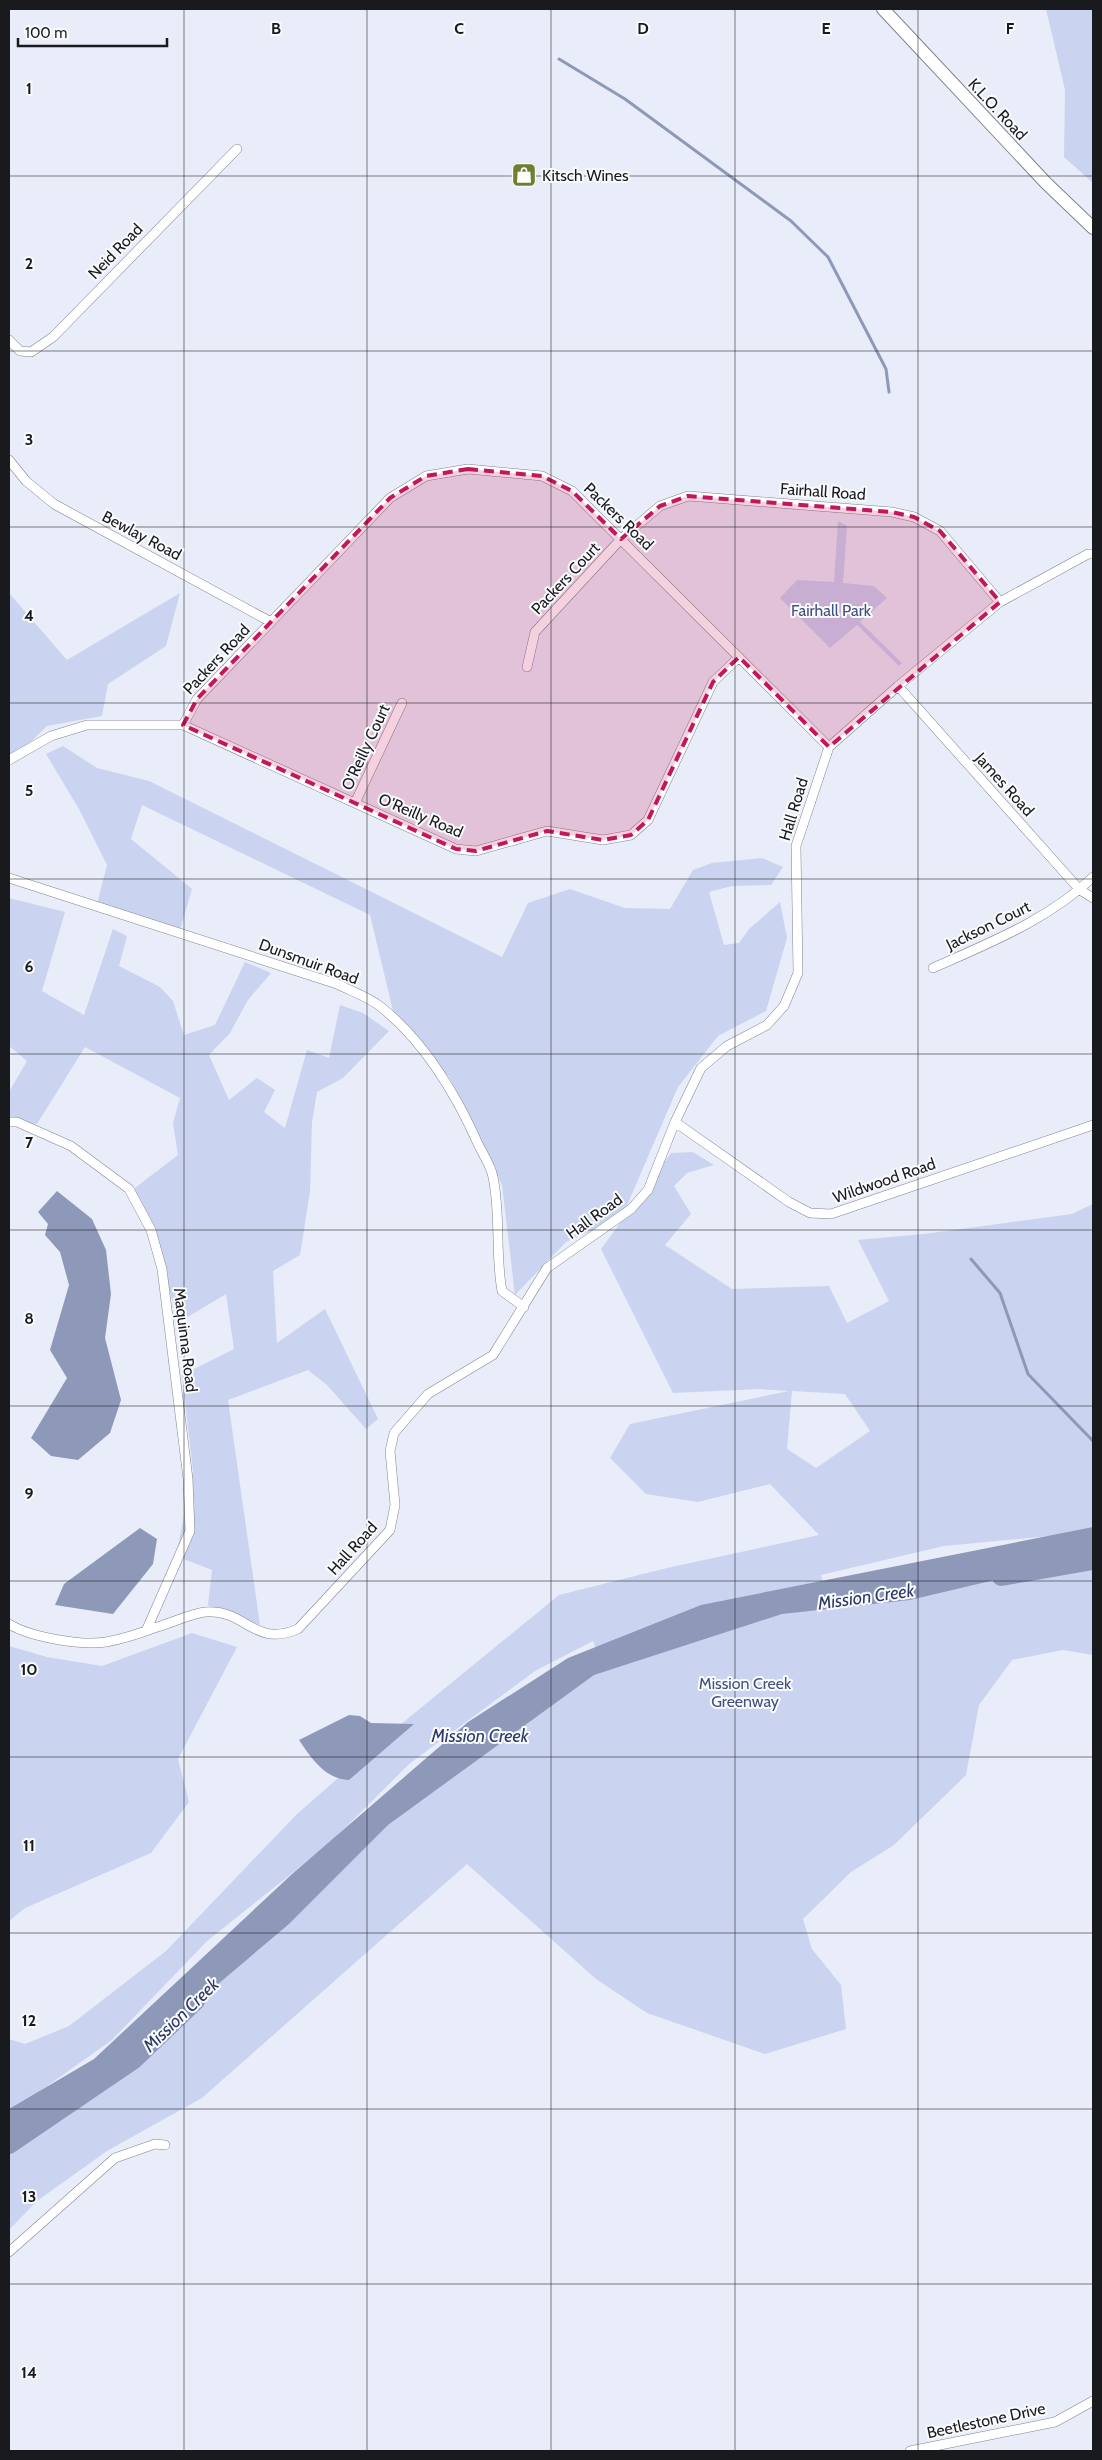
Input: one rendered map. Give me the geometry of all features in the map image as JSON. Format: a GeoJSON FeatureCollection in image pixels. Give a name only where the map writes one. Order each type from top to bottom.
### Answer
{"type":"FeatureCollection","features":[{"type":"Feature","properties":{"kind":"main road","name":"K.L.O. Road"},"geometry":{"type":"LineString","coordinates":[[883,9],[1046,183],[1093,228]]}},
{"type":"Feature","properties":{"kind":"street","name":"Neid Road"},"geometry":{"type":"LineString","coordinates":[[9,340],[20,351],[32,352],[53,337],[236,149]]}},
{"type":"Feature","properties":{"kind":"street","name":"Bewlay Road"},"geometry":{"type":"LineString","coordinates":[[9,460],[26,481],[54,504],[272,622]]}},
{"type":"Feature","properties":{"kind":"street","name":"Packers Road"},"geometry":{"type":"LineString","coordinates":[[183,725],[197,699],[390,498],[426,476],[468,469],[542,476],[572,491],[828,747]]}},
{"type":"Feature","properties":{"kind":"street","name":"Fairhall Road"},"geometry":{"type":"LineString","coordinates":[[621,539],[660,506],[688,496],[892,512],[914,517],[940,532],[1000,602]]}},
{"type":"Feature","properties":{"kind":"street","name":"Packers Court"},"geometry":{"type":"LineString","coordinates":[[527,667],[536,632],[621,539]]}},
{"type":"Feature","properties":{"kind":"street"},"geometry":{"type":"LineString","coordinates":[[828,747],[898,686],[1000,602],[1088,554],[1093,554]]}},
{"type":"Feature","properties":{"kind":"street","name":"O'Reilly Road"},"geometry":{"type":"LineString","coordinates":[[9,760],[51,736],[87,725],[183,725],[456,848],[476,851],[546,831],[603,840],[631,834],[648,820],[712,682],[739,657]]}},
{"type":"Feature","properties":{"kind":"street","name":"James Road"},"geometry":{"type":"LineString","coordinates":[[898,686],[1080,890],[1093,898]]}},
{"type":"Feature","properties":{"kind":"street","name":"O'Reilly Court"},"geometry":{"type":"LineString","coordinates":[[355,803],[402,703]]}},
{"type":"Feature","properties":{"kind":"street","name":"Hall Road"},"geometry":{"type":"LineString","coordinates":[[9,1624],[24,1633],[58,1639],[104,1642],[146,1631],[203,1612],[226,1613],[265,1635],[282,1636],[298,1630],[390,1530],[395,1505],[390,1451],[394,1433],[428,1394],[493,1355],[547,1268],[631,1209],[648,1190],[675,1122],[701,1068],[727,1046],[767,1025],[784,1006],[798,973],[796,846],[828,747]]}},
{"type":"Feature","properties":{"kind":"street","name":"Jackson Court"},"geometry":{"type":"LineString","coordinates":[[932,968],[1022,929],[1080,890],[1093,877]]}},
{"type":"Feature","properties":{"kind":"street","name":"Dunsmuir Road"},"geometry":{"type":"LineString","coordinates":[[9,878],[337,984],[379,1005],[409,1032],[437,1068],[467,1119],[492,1174],[499,1210],[498,1268],[502,1291],[524,1306]]}},
{"type":"Feature","properties":{"kind":"street","name":"Maquinna Road"},"geometry":{"type":"LineString","coordinates":[[9,1122],[17,1122],[71,1146],[129,1190],[150,1230],[162,1269],[188,1479],[190,1531],[146,1631]]}},
{"type":"Feature","properties":{"kind":"street","name":"Wildwood Road"},"geometry":{"type":"LineString","coordinates":[[675,1122],[789,1202],[810,1213],[831,1214],[1093,1125]]}},
{"type":"Feature","properties":{"kind":"street"},"geometry":{"type":"LineString","coordinates":[[9,2252],[115,2158],[155,2144],[165,2145]]}},
{"type":"Feature","properties":{"kind":"street","name":"Beetlestone Drive"},"geometry":{"type":"LineString","coordinates":[[910,2451],[1055,2422],[1093,2400]]}},
{"type":"Feature","properties":{"kind":"highlighted area"},"geometry":{"type":"Polygon","coordinates":[[[468,469],[542,476],[572,491],[621,539],[660,506],[688,496],[892,512],[914,517],[940,531],[1000,602],[829,747],[739,657],[713,682],[648,820],[631,835],[603,840],[547,831],[476,851],[456,849],[183,725],[197,699],[390,498],[426,476],[468,469]]]}},
{"type":"Feature","properties":{"kind":"green space"},"geometry":{"type":"Polygon","coordinates":[[[1046,9],[1093,9],[1093,183],[1064,157],[1065,90],[1046,9]]]}},
{"type":"Feature","properties":{"kind":"green space","name":"Fairhall Park"},"geometry":{"type":"Polygon","coordinates":[[[838,521],[847,526],[843,583],[874,586],[887,598],[860,622],[902,663],[899,666],[857,625],[830,648],[780,598],[797,580],[834,582],[838,521]]]}},
{"type":"Feature","properties":{"kind":"green space"},"geometry":{"type":"Polygon","coordinates":[[[9,593],[67,660],[180,593],[166,646],[108,684],[102,716],[47,726],[16,756],[9,758],[9,593]]]}},
{"type":"Feature","properties":{"kind":"green space"},"geometry":{"type":"Polygon","coordinates":[[[63,746],[97,768],[149,781],[502,957],[528,903],[570,889],[625,908],[670,909],[693,870],[712,863],[762,858],[783,867],[771,885],[732,886],[709,892],[724,945],[739,943],[749,929],[780,902],[787,938],[766,1011],[718,1036],[678,1087],[622,1217],[566,1242],[515,1295],[502,1185],[450,1078],[395,1019],[370,915],[142,805],[131,839],[192,889],[180,930],[97,904],[107,865],[79,809],[46,754],[63,746]]]}},
{"type":"Feature","properties":{"kind":"green space"},"geometry":{"type":"Polygon","coordinates":[[[9,898],[65,912],[42,991],[84,1015],[113,929],[127,936],[119,966],[160,987],[173,1001],[184,1035],[215,1025],[245,962],[271,973],[248,1000],[230,1033],[209,1055],[229,1100],[257,1078],[275,1090],[264,1112],[285,1128],[307,1050],[329,1058],[340,1005],[363,1013],[389,1031],[343,1078],[317,1092],[312,1122],[310,1192],[300,1255],[273,1271],[277,1343],[325,1309],[378,1419],[366,1429],[327,1385],[308,1370],[228,1400],[260,1625],[208,1605],[212,1570],[176,1556],[193,1471],[182,1375],[234,1349],[226,1294],[179,1322],[153,1238],[131,1191],[178,1155],[173,1123],[180,1098],[85,1047],[37,1124],[9,1124],[9,1092],[27,1061],[9,1046],[9,898]]]}},
{"type":"Feature","properties":{"kind":"green space","name":"Mission Creek Greenway"},"geometry":{"type":"Polygon","coordinates":[[[693,1152],[714,1165],[687,1173],[674,1186],[691,1214],[665,1245],[732,1289],[829,1286],[847,1323],[889,1301],[858,1240],[924,1234],[1072,1214],[1093,1204],[1093,1532],[944,1546],[821,1575],[823,1584],[1093,1539],[1093,1655],[1063,1650],[1012,1660],[979,1705],[966,1775],[894,1845],[851,1872],[803,1919],[812,1949],[841,1985],[846,2029],[765,2054],[647,2013],[596,1979],[467,1864],[202,2098],[107,2151],[37,2201],[9,2230],[9,2117],[101,2055],[597,1651],[593,1641],[535,1671],[409,1764],[330,1843],[207,1941],[112,2040],[19,2106],[9,2111],[9,2039],[25,2044],[69,2026],[166,1951],[296,1815],[379,1742],[559,1595],[667,1568],[819,1535],[770,1484],[698,1502],[646,1494],[610,1458],[630,1424],[789,1391],[759,1389],[673,1393],[601,1249],[671,1153],[693,1152]],[[792,1391],[787,1449],[816,1468],[870,1431],[845,1394],[792,1391]]]}},
{"type":"Feature","properties":{"kind":"green space"},"geometry":{"type":"Polygon","coordinates":[[[192,1633],[237,1647],[178,1759],[189,1802],[151,1853],[25,1908],[9,1921],[9,1646],[47,1657],[102,1666],[192,1633]]]}},
{"type":"Feature","properties":{"kind":"water"},"geometry":{"type":"Polygon","coordinates":[[[57,1191],[92,1219],[106,1250],[111,1294],[105,1338],[121,1400],[110,1433],[78,1460],[51,1456],[31,1438],[67,1378],[50,1350],[69,1285],[60,1252],[45,1235],[48,1224],[38,1212],[57,1191]]]}},
{"type":"Feature","properties":{"kind":"water","name":"Mission Creek"},"geometry":{"type":"Polygon","coordinates":[[[1093,1527],[1093,1557],[910,1600],[782,1614],[594,1675],[388,1825],[289,1924],[153,2039],[9,2141],[9,2109],[94,2059],[291,1875],[468,1722],[568,1658],[701,1605],[1093,1527]]]}},
{"type":"Feature","properties":{"kind":"water"},"geometry":{"type":"Polygon","coordinates":[[[140,1528],[157,1539],[153,1564],[113,1614],[55,1605],[64,1584],[140,1528]]]}},
{"type":"Feature","properties":{"kind":"water"},"geometry":{"type":"Polygon","coordinates":[[[349,1715],[360,1716],[371,1723],[414,1724],[349,1780],[340,1779],[320,1767],[299,1740],[349,1715]]]}},
{"type":"Feature","properties":{"kind":"waterway"},"geometry":{"type":"LineString","coordinates":[[559,59],[625,99],[791,221],[828,257],[886,369],[889,392]]}},
{"type":"Feature","properties":{"kind":"waterway"},"geometry":{"type":"LineString","coordinates":[[971,1259],[1000,1293],[1028,1374],[1093,1441]]}},
{"type":"Feature","properties":{"kind":"waterway","name":"Mission Creek"},"geometry":{"type":"LineString","coordinates":[[1001,1577],[1093,1561]]}},
{"type":"Feature","properties":{"kind":"waterway","name":"Mission Creek"},"geometry":{"type":"LineString","coordinates":[[9,2145],[134,2060],[196,2001]]}},
{"type":"Feature","properties":{"kind":"place","name":"Kitsch Wines"},"geometry":{"type":"Point","coordinates":[524,175]}}]}
